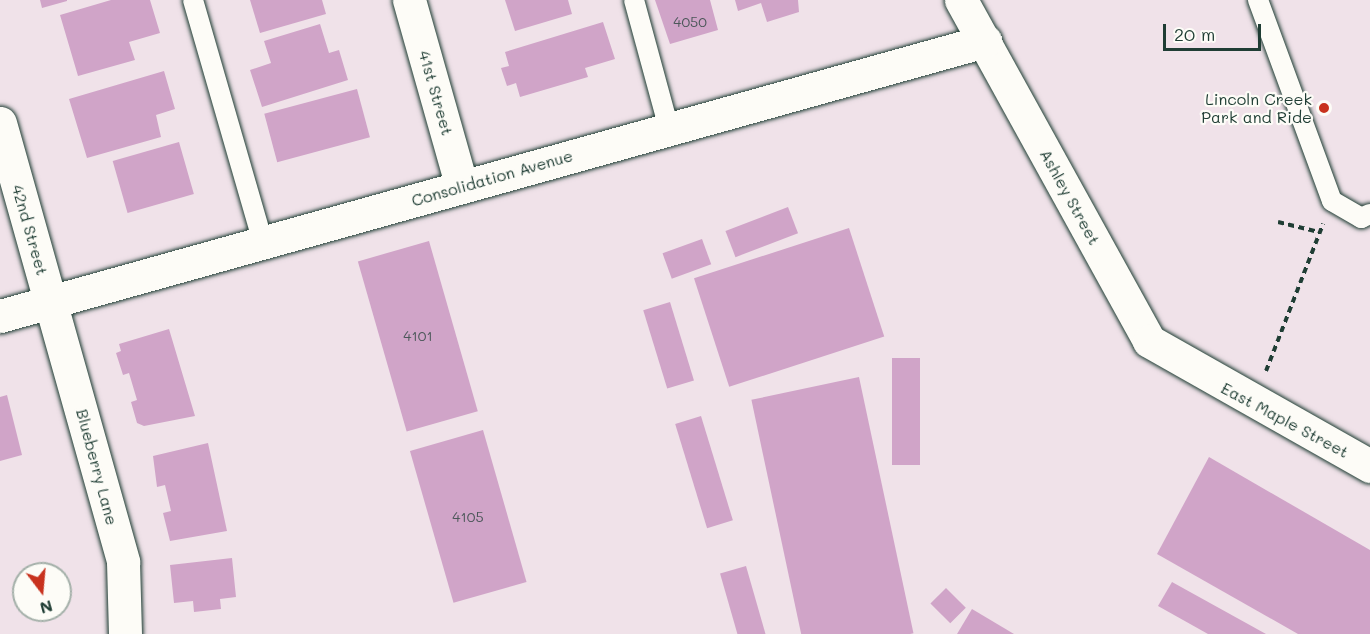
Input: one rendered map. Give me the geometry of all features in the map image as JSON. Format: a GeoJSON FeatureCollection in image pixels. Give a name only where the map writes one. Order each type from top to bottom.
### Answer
{"type":"FeatureCollection","features":[{"type":"Feature","properties":{"kind":"street","name":"41st Street"},"geometry":{"type":"LineString","coordinates":[[410,0],[462,187]]}},
{"type":"Feature","properties":{"kind":"street","name":"Ashley Street"},"geometry":{"type":"LineString","coordinates":[[961,0],[1149,341],[1199,374]]}},
{"type":"Feature","properties":{"kind":"street","name":"Consolidation Avenue"},"geometry":{"type":"LineString","coordinates":[[0,316],[985,41]]}},
{"type":"Feature","properties":{"kind":"street","name":"42nd Street"},"geometry":{"type":"LineString","coordinates":[[0,123],[51,302]]}},
{"type":"Feature","properties":{"kind":"street","name":"Blueberry Lane"},"geometry":{"type":"LineString","coordinates":[[51,302],[123,562],[125,634]]}},
{"type":"Feature","properties":{"kind":"street","name":"East Maple Street"},"geometry":{"type":"LineString","coordinates":[[1199,374],[1370,466]]}},
{"type":"Feature","properties":{"kind":"lane"},"geometry":{"type":"LineString","coordinates":[[193,0],[262,242]]}},
{"type":"Feature","properties":{"kind":"lane"},"geometry":{"type":"LineString","coordinates":[[634,0],[669,129]]}},
{"type":"Feature","properties":{"kind":"lane"},"geometry":{"type":"LineString","coordinates":[[1258,0],[1332,201],[1361,218],[1370,213]]}},
{"type":"Feature","properties":{"kind":"path"},"geometry":{"type":"LineString","coordinates":[[1278,338],[1332,201]]}},
{"type":"Feature","properties":{"kind":"path"},"geometry":{"type":"LineString","coordinates":[[1278,222],[1319,232]]}},
{"type":"Feature","properties":{"kind":"building"},"geometry":{"type":"Polygon","coordinates":[[[40,0],[67,0],[67,1],[42,8],[40,0]]]}},
{"type":"Feature","properties":{"kind":"building"},"geometry":{"type":"Polygon","coordinates":[[[111,0],[150,0],[160,33],[129,42],[135,60],[78,76],[60,15],[111,0]]]}},
{"type":"Feature","properties":{"kind":"building"},"geometry":{"type":"Polygon","coordinates":[[[250,0],[322,0],[326,14],[260,33],[250,0]]]}},
{"type":"Feature","properties":{"kind":"building"},"geometry":{"type":"Polygon","coordinates":[[[505,0],[568,0],[572,14],[515,31],[505,0]]]}},
{"type":"Feature","properties":{"kind":"building"},"geometry":{"type":"Polygon","coordinates":[[[655,0],[710,0],[718,30],[670,44],[655,0]]]}},
{"type":"Feature","properties":{"kind":"building"},"geometry":{"type":"Polygon","coordinates":[[[735,0],[798,0],[799,12],[767,22],[761,3],[738,11],[735,0]]]}},
{"type":"Feature","properties":{"kind":"building"},"geometry":{"type":"Polygon","coordinates":[[[603,22],[615,59],[585,68],[588,77],[520,97],[516,83],[507,86],[501,68],[509,66],[505,52],[603,22]]]}},
{"type":"Feature","properties":{"kind":"building"},"geometry":{"type":"Polygon","coordinates":[[[320,24],[329,53],[339,50],[348,80],[262,107],[250,70],[271,63],[264,41],[320,24]]]}},
{"type":"Feature","properties":{"kind":"building"},"geometry":{"type":"Polygon","coordinates":[[[164,71],[175,109],[156,115],[161,137],[87,158],[69,99],[164,71]]]}},
{"type":"Feature","properties":{"kind":"building"},"geometry":{"type":"Polygon","coordinates":[[[357,89],[370,137],[277,162],[264,114],[357,89]]]}},
{"type":"Feature","properties":{"kind":"building"},"geometry":{"type":"Polygon","coordinates":[[[179,142],[194,194],[128,213],[113,161],[179,142]]]}},
{"type":"Feature","properties":{"kind":"building"},"geometry":{"type":"Polygon","coordinates":[[[788,207],[798,233],[735,257],[725,231],[788,207]]]}},
{"type":"Feature","properties":{"kind":"building"},"geometry":{"type":"Polygon","coordinates":[[[849,228],[884,336],[729,387],[694,278],[849,228]]]}},
{"type":"Feature","properties":{"kind":"building"},"geometry":{"type":"Polygon","coordinates":[[[702,239],[711,264],[672,279],[663,253],[702,239]]]}},
{"type":"Feature","properties":{"kind":"building"},"geometry":{"type":"Polygon","coordinates":[[[429,241],[478,411],[407,432],[358,261],[429,241]]]}},
{"type":"Feature","properties":{"kind":"building"},"geometry":{"type":"Polygon","coordinates":[[[670,302],[694,380],[667,389],[643,310],[670,302]]]}},
{"type":"Feature","properties":{"kind":"building"},"geometry":{"type":"Polygon","coordinates":[[[169,329],[195,416],[144,426],[137,423],[131,402],[137,400],[129,373],[123,375],[116,353],[121,351],[119,344],[169,329]]]}},
{"type":"Feature","properties":{"kind":"building"},"geometry":{"type":"Polygon","coordinates":[[[892,358],[920,358],[920,465],[892,465],[892,358]]]}},
{"type":"Feature","properties":{"kind":"building"},"geometry":{"type":"Polygon","coordinates":[[[859,377],[913,633],[801,634],[751,400],[859,377]]]}},
{"type":"Feature","properties":{"kind":"building"},"geometry":{"type":"Polygon","coordinates":[[[7,395],[22,455],[0,461],[0,397],[7,395]]]}},
{"type":"Feature","properties":{"kind":"building"},"geometry":{"type":"Polygon","coordinates":[[[701,416],[733,520],[707,528],[675,424],[701,416]]]}},
{"type":"Feature","properties":{"kind":"building"},"geometry":{"type":"Polygon","coordinates":[[[483,430],[527,582],[453,603],[410,451],[483,430]]]}},
{"type":"Feature","properties":{"kind":"building"},"geometry":{"type":"Polygon","coordinates":[[[208,443],[227,531],[170,541],[163,513],[171,511],[165,485],[157,487],[153,456],[208,443]]]}},
{"type":"Feature","properties":{"kind":"building"},"geometry":{"type":"Polygon","coordinates":[[[1209,457],[1370,550],[1370,634],[1298,634],[1157,554],[1209,457]]]}},
{"type":"Feature","properties":{"kind":"building"},"geometry":{"type":"Polygon","coordinates":[[[232,558],[236,597],[220,599],[221,609],[194,612],[193,601],[174,603],[170,565],[232,558]]]}},
{"type":"Feature","properties":{"kind":"building"},"geometry":{"type":"Polygon","coordinates":[[[746,566],[765,634],[737,634],[720,573],[746,566]]]}},
{"type":"Feature","properties":{"kind":"building"},"geometry":{"type":"Polygon","coordinates":[[[1172,582],[1266,634],[1208,634],[1158,606],[1172,582]]]}},
{"type":"Feature","properties":{"kind":"building"},"geometry":{"type":"Polygon","coordinates":[[[946,588],[966,608],[950,623],[930,604],[946,588]]]}},
{"type":"Feature","properties":{"kind":"building"},"geometry":{"type":"Polygon","coordinates":[[[972,609],[1014,634],[957,634],[972,609]]]}},
{"type":"Feature","properties":{"kind":"place","name":"Lincoln Creek Park and Ride"},"geometry":{"type":"Point","coordinates":[1324,108]}}]}
